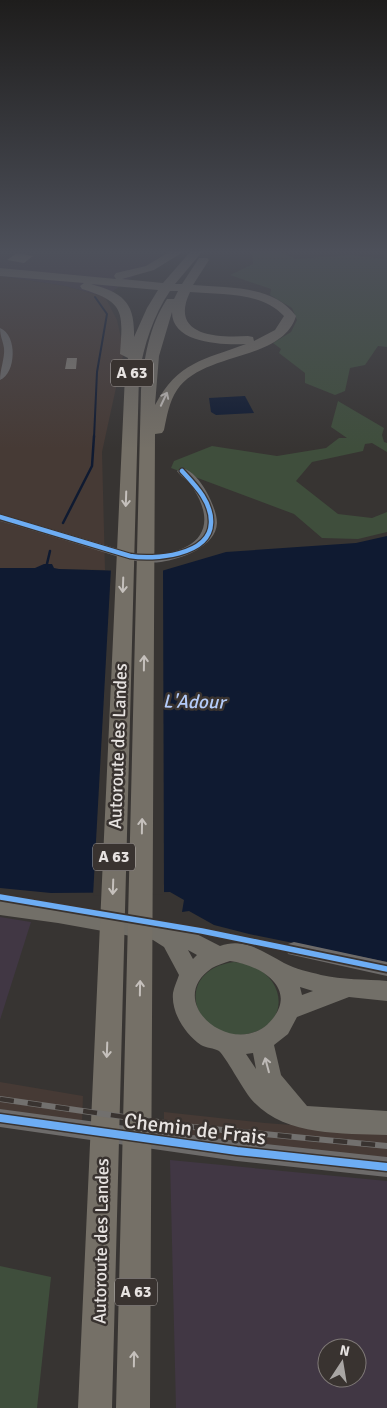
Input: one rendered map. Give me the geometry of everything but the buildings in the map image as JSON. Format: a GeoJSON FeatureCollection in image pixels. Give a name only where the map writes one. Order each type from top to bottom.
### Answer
{"type":"FeatureCollection","features":[{"type":"Feature","properties":{"kind":"highway"},"geometry":{"type":"LineString","coordinates":[[128,318],[125,378],[128,461]]}},
{"type":"Feature","properties":{"kind":"highway","name":"Autoroute des Landes"},"geometry":{"type":"LineString","coordinates":[[133,1408],[138,1177],[135,536],[128,461],[130,396],[135,355],[145,324],[151,318]]}},
{"type":"Feature","properties":{"kind":"highway","name":"Autoroute des Landes"},"geometry":{"type":"LineString","coordinates":[[95,1408],[103,1178],[135,536],[146,514],[150,364],[163,318]]}},
{"type":"Feature","properties":{"kind":"highway"},"geometry":{"type":"LineString","coordinates":[[178,318],[186,329],[201,336],[220,340],[246,340],[264,336],[287,325]]}},
{"type":"Feature","properties":{"kind":"highway"},"geometry":{"type":"LineString","coordinates":[[146,514],[155,498],[158,413],[168,391],[179,379],[203,363],[270,338],[287,325],[289,318]]}},
{"type":"Feature","properties":{"kind":"main road"},"geometry":{"type":"LineString","coordinates":[[0,907],[58,914],[183,936],[216,955]]}},
{"type":"Feature","properties":{"kind":"main road"},"geometry":{"type":"LineString","coordinates":[[159,933],[172,941],[190,974]]}},
{"type":"Feature","properties":{"kind":"main road"},"geometry":{"type":"LineString","coordinates":[[229,952],[250,954],[270,962],[280,971],[287,984],[290,997],[289,1010],[278,1028],[261,1040],[244,1044],[227,1044],[204,1033],[188,1016],[184,995],[190,974],[206,960],[216,955],[229,952]]}},
{"type":"Feature","properties":{"kind":"main road"},"geometry":{"type":"LineString","coordinates":[[280,971],[323,985],[387,991]]}},
{"type":"Feature","properties":{"kind":"main road"},"geometry":{"type":"LineString","coordinates":[[289,1010],[346,988]]}},
{"type":"Feature","properties":{"kind":"main road"},"geometry":{"type":"LineString","coordinates":[[261,1040],[271,1080],[300,1115]]}},
{"type":"Feature","properties":{"kind":"main road"},"geometry":{"type":"LineString","coordinates":[[227,1044],[247,1075],[262,1092],[284,1111],[322,1119],[387,1123]]}},
{"type":"Feature","properties":{"kind":"street"},"geometry":{"type":"LineString","coordinates":[[0,332],[8,340],[10,347],[10,353],[0,377]]}},
{"type":"Feature","properties":{"kind":"street"},"geometry":{"type":"LineString","coordinates":[[0,517],[52,531],[109,550],[148,559],[164,558],[197,544],[209,536],[212,522],[196,484],[182,471]]}},
{"type":"Feature","properties":{"kind":"street"},"geometry":{"type":"LineString","coordinates":[[294,949],[387,969]]}},
{"type":"Feature","properties":{"kind":"street","name":"Chemin de Frais"},"geometry":{"type":"LineString","coordinates":[[0,1118],[218,1149],[387,1167]]}},
{"type":"Feature","properties":{"kind":"shaded area"},"geometry":{"type":"Polygon","coordinates":[[[0,318],[116,318],[124,351],[102,452],[105,570],[0,568],[0,318]]]}},
{"type":"Feature","properties":{"kind":"shaded area"},"geometry":{"type":"Polygon","coordinates":[[[0,917],[31,922],[0,1020],[0,917]]]}},
{"type":"Feature","properties":{"kind":"shaded area"},"geometry":{"type":"Polygon","coordinates":[[[0,1082],[83,1096],[82,1123],[0,1109],[0,1082]]]}},
{"type":"Feature","properties":{"kind":"shaded area"},"geometry":{"type":"Polygon","coordinates":[[[164,1112],[265,1123],[387,1132],[387,1157],[319,1152],[164,1135],[164,1112]]]}},
{"type":"Feature","properties":{"kind":"shaded area"},"geometry":{"type":"Polygon","coordinates":[[[170,1160],[387,1181],[387,1408],[176,1408],[170,1160]]]}},
{"type":"Feature","properties":{"kind":"green space"},"geometry":{"type":"Polygon","coordinates":[[[296,318],[387,318],[387,347],[378,346],[365,365],[350,368],[345,391],[335,395],[305,383],[305,373],[279,353],[281,349],[273,343],[291,332],[297,320],[296,318]]]}},
{"type":"Feature","properties":{"kind":"green space"},"geometry":{"type":"Polygon","coordinates":[[[338,401],[384,428],[382,435],[384,442],[387,443],[387,452],[372,443],[365,444],[363,451],[312,462],[296,481],[338,514],[372,518],[387,512],[387,532],[358,539],[322,538],[294,514],[171,468],[174,461],[212,446],[277,456],[326,448],[339,438],[347,438],[331,427],[338,401]]]}},
{"type":"Feature","properties":{"kind":"green space"},"geometry":{"type":"Polygon","coordinates":[[[234,962],[251,966],[264,973],[273,983],[278,995],[278,1008],[273,1019],[263,1028],[247,1034],[229,1034],[214,1028],[203,1018],[197,1005],[196,991],[202,978],[214,968],[234,962]]]}},
{"type":"Feature","properties":{"kind":"green space"},"geometry":{"type":"Polygon","coordinates":[[[0,1266],[51,1277],[37,1408],[0,1408],[0,1266]]]}},
{"type":"Feature","properties":{"kind":"water"},"geometry":{"type":"Polygon","coordinates":[[[245,396],[254,413],[216,415],[211,412],[209,398],[245,396]]]}},
{"type":"Feature","properties":{"kind":"water","name":"L'Adour"},"geometry":{"type":"Polygon","coordinates":[[[387,536],[387,962],[214,925],[189,911],[182,912],[184,900],[170,892],[51,893],[0,888],[0,568],[35,568],[44,564],[52,564],[54,568],[59,569],[158,572],[226,552],[356,543],[387,536]]]}},
{"type":"Feature","properties":{"kind":"pier"},"geometry":{"type":"Polygon","coordinates":[[[111,568],[163,568],[164,894],[93,896],[111,568]]]}},
{"type":"Feature","properties":{"kind":"waterway"},"geometry":{"type":"LineString","coordinates":[[94,438],[97,372],[106,318]]}},
{"type":"Feature","properties":{"kind":"waterway"},"geometry":{"type":"LineString","coordinates":[[63,523],[92,466],[94,436]]}},
{"type":"Feature","properties":{"kind":"waterway"},"geometry":{"type":"LineString","coordinates":[[46,568],[50,551]]}},
{"type":"Feature","properties":{"kind":"railway"},"geometry":{"type":"LineString","coordinates":[[0,1099],[193,1127],[387,1146]]}},
{"type":"Feature","properties":{"kind":"cycle path"},"geometry":{"type":"LineString","coordinates":[[0,517],[130,556],[168,557],[200,542],[210,530],[211,519],[203,497],[194,482],[182,471]]}},
{"type":"Feature","properties":{"kind":"cycle path"},"geometry":{"type":"LineString","coordinates":[[0,897],[202,931],[387,969]]}},
{"type":"Feature","properties":{"kind":"cycle path"},"geometry":{"type":"LineString","coordinates":[[0,1118],[237,1151],[387,1167]]}}]}
